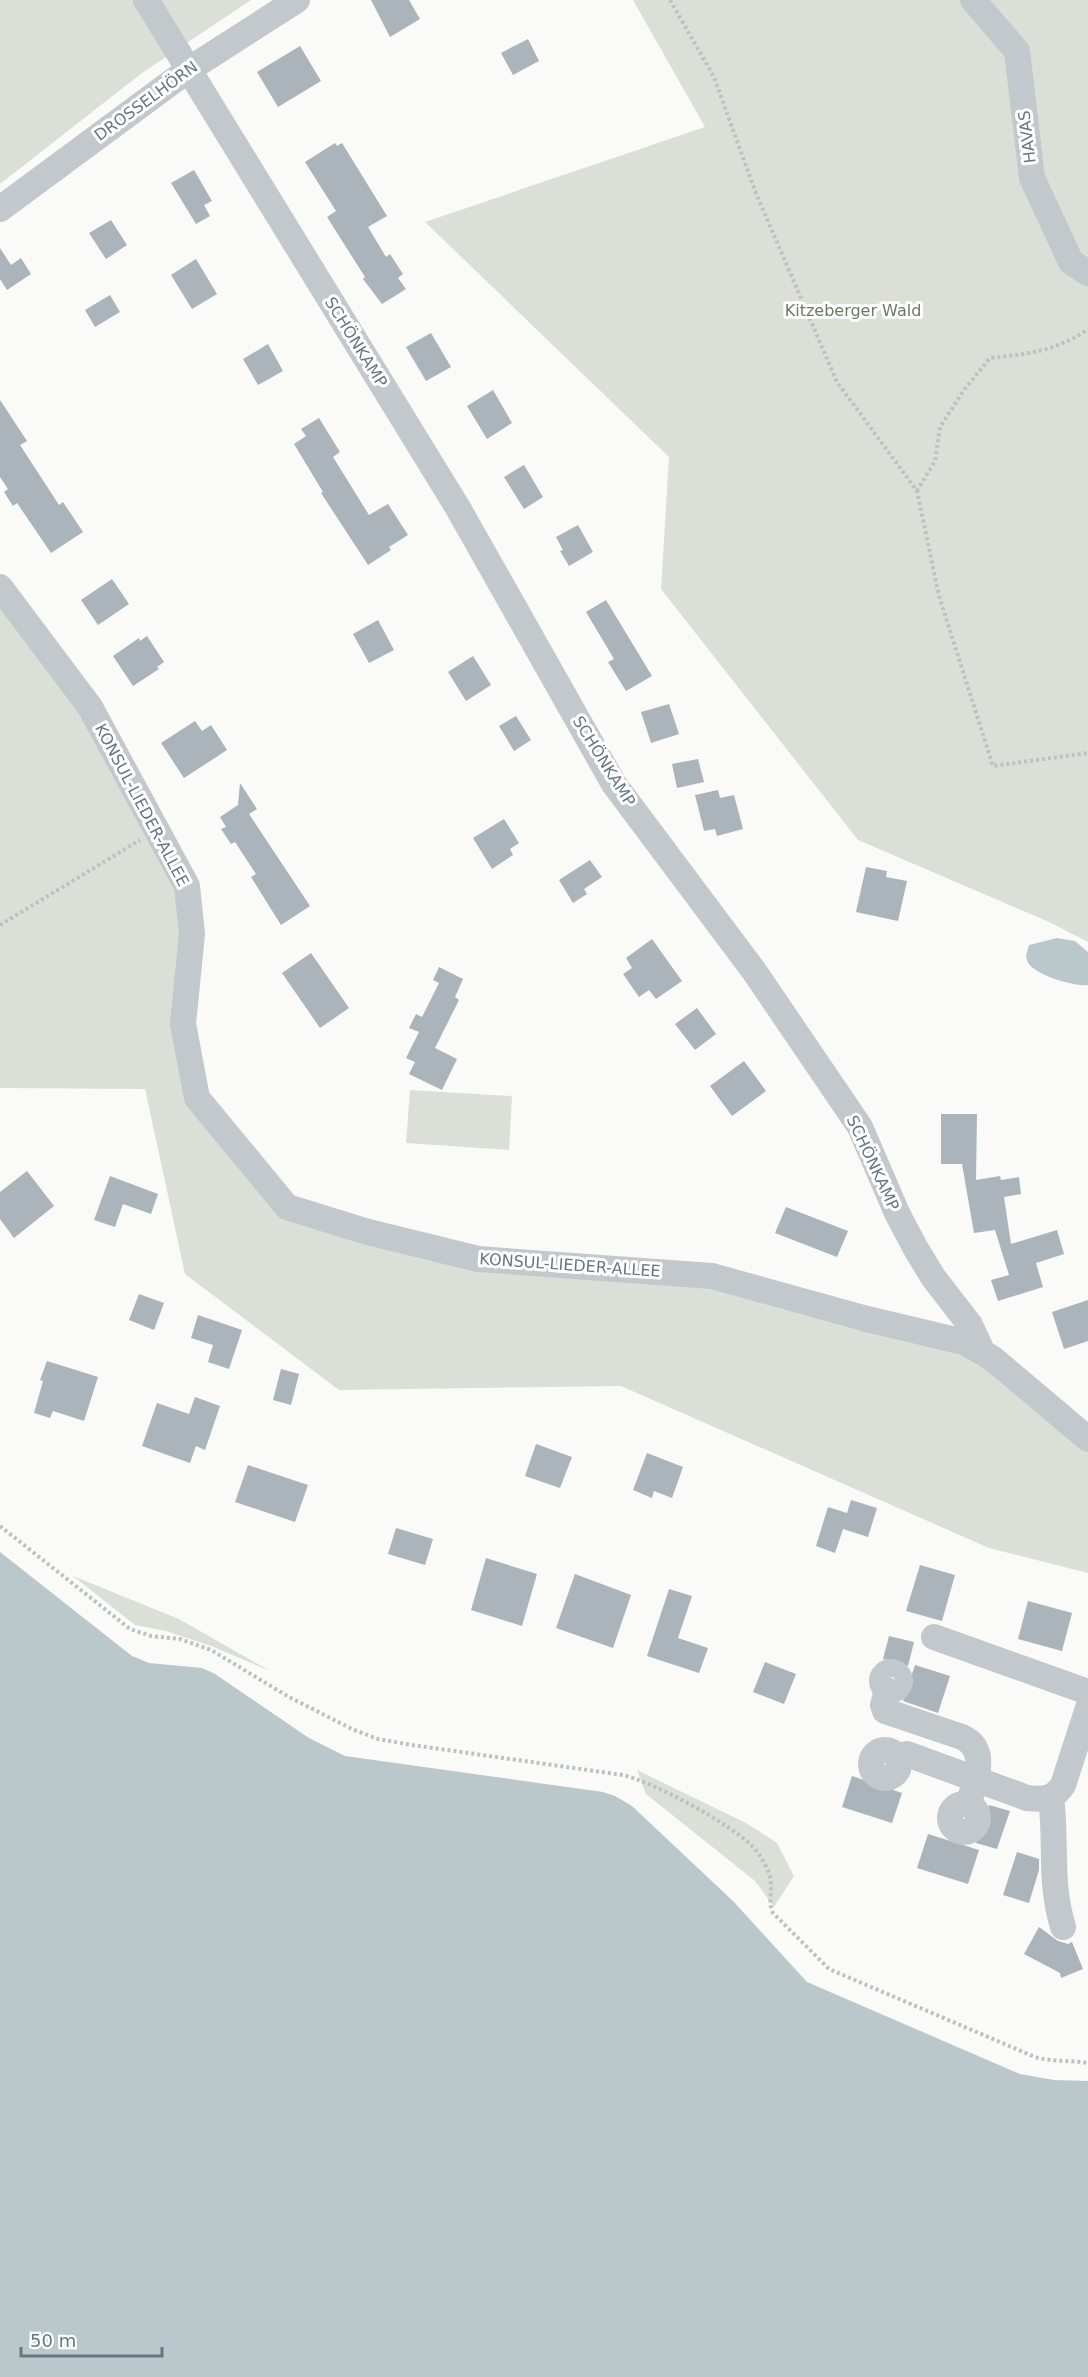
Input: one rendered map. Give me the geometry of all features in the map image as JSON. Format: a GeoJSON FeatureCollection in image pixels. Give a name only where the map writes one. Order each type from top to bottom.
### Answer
{"type":"FeatureCollection","features":[{"type":"Feature","properties":{"kind":"street","name":"SCHÖNKAMP"},"geometry":{"type":"LineString","coordinates":[[146,0],[458,508],[614,784],[754,971],[860,1127],[897,1213],[933,1277],[970,1325],[982,1351],[1088,1440]]}},
{"type":"Feature","properties":{"kind":"street","name":"DROSSELHÖRN"},"geometry":{"type":"LineString","coordinates":[[0,209],[188,70],[297,0]]}},
{"type":"Feature","properties":{"kind":"street","name":"HAVAS"},"geometry":{"type":"LineString","coordinates":[[973,0],[1017,51],[1032,178],[1071,262],[1088,273]]}},
{"type":"Feature","properties":{"kind":"street","name":"KONSUL-LIEDER-ALLEE"},"geometry":{"type":"LineString","coordinates":[[0,586],[90,707],[187,886],[192,934],[183,1024],[197,1098],[287,1207],[368,1232],[478,1259],[712,1276],[867,1319],[964,1342],[982,1351]]}},
{"type":"Feature","properties":{"kind":"street"},"geometry":{"type":"LineString","coordinates":[[934,1637],[1088,1692]]}},
{"type":"Feature","properties":{"kind":"street"},"geometry":{"type":"LineString","coordinates":[[887,1690],[883,1705],[885,1711],[970,1741],[978,1758],[966,1775],[968,1805]]}},
{"type":"Feature","properties":{"kind":"street"},"geometry":{"type":"LineString","coordinates":[[896,1756],[907,1754],[1027,1798],[1041,1800],[1052,1797],[1063,1785],[1088,1708]]}},
{"type":"Feature","properties":{"kind":"street"},"geometry":{"type":"LineString","coordinates":[[1052,1797],[1053,1879],[1063,1927]]}},
{"type":"Feature","properties":{"kind":"path"},"geometry":{"type":"LineString","coordinates":[[670,0],[714,77],[755,190],[837,382],[917,491],[939,596],[993,766],[1088,753]]}},
{"type":"Feature","properties":{"kind":"path"},"geometry":{"type":"LineString","coordinates":[[917,491],[935,461],[940,427],[964,390],[990,358],[1051,349],[1071,341],[1088,329]]}},
{"type":"Feature","properties":{"kind":"path"},"geometry":{"type":"LineString","coordinates":[[0,925],[157,830]]}},
{"type":"Feature","properties":{"kind":"path"},"geometry":{"type":"LineString","coordinates":[[0,1526],[130,1629],[151,1636],[180,1639],[211,1650],[289,1697],[351,1729],[378,1739],[623,1775],[647,1783],[728,1828],[752,1846],[769,1874],[772,1889],[770,1907],[773,1913],[829,1969],[1035,2057],[1088,2063]]}},
{"type":"Feature","properties":{"kind":"green space"},"geometry":{"type":"Polygon","coordinates":[[[0,0],[251,0],[142,73],[0,184],[0,0]]]}},
{"type":"Feature","properties":{"kind":"green space","name":"Kitzeberger Wald"},"geometry":{"type":"Polygon","coordinates":[[[633,0],[1088,0],[1088,942],[1049,922],[858,840],[661,589],[669,457],[425,222],[705,127],[633,0]]]}},
{"type":"Feature","properties":{"kind":"green space"},"geometry":{"type":"Polygon","coordinates":[[[0,608],[85,712],[180,888],[194,1100],[284,1209],[479,1270],[711,1283],[979,1357],[1088,1445],[1088,1573],[989,1548],[621,1386],[339,1390],[185,1274],[145,1089],[0,1088],[0,608]]]}},
{"type":"Feature","properties":{"kind":"green space"},"geometry":{"type":"Polygon","coordinates":[[[410,1090],[512,1096],[509,1150],[406,1143],[410,1090]]]}},
{"type":"Feature","properties":{"kind":"green space"},"geometry":{"type":"Polygon","coordinates":[[[73,1576],[179,1619],[270,1671],[211,1646],[166,1631],[135,1625],[73,1576]]]}},
{"type":"Feature","properties":{"kind":"green space"},"geometry":{"type":"Polygon","coordinates":[[[637,1770],[746,1823],[777,1843],[794,1876],[774,1907],[755,1881],[646,1794],[637,1770]]]}},
{"type":"Feature","properties":{"kind":"shaded area"},"geometry":{"type":"Polygon","coordinates":[[[1057,938],[1075,941],[1088,952],[1088,985],[1073,984],[1044,975],[1030,965],[1026,956],[1029,945],[1057,938]]]}},
{"type":"Feature","properties":{"kind":"shaded area"},"geometry":{"type":"Polygon","coordinates":[[[0,1552],[132,1656],[149,1663],[202,1668],[215,1674],[309,1738],[345,1756],[603,1792],[615,1796],[632,1806],[734,1902],[807,1982],[1020,2074],[1054,2080],[1088,2081],[1088,2377],[0,2377],[0,1552]]]}},
{"type":"Feature","properties":{"kind":"building"},"geometry":{"type":"Polygon","coordinates":[[[371,0],[409,0],[420,19],[390,37],[371,0]]]}},
{"type":"Feature","properties":{"kind":"building"},"geometry":{"type":"Polygon","coordinates":[[[528,39],[539,61],[513,75],[501,53],[528,39]]]}},
{"type":"Feature","properties":{"kind":"building"},"geometry":{"type":"Polygon","coordinates":[[[300,46],[321,81],[278,107],[257,72],[300,46]]]}},
{"type":"Feature","properties":{"kind":"building"},"geometry":{"type":"Polygon","coordinates":[[[335,143],[337,146],[342,143],[387,216],[368,227],[386,257],[390,254],[403,274],[398,278],[406,289],[382,304],[363,279],[365,277],[327,217],[336,211],[305,162],[335,143]]]}},
{"type":"Feature","properties":{"kind":"building"},"geometry":{"type":"Polygon","coordinates":[[[194,170],[212,201],[204,205],[210,216],[196,224],[171,183],[194,170]]]}},
{"type":"Feature","properties":{"kind":"building"},"geometry":{"type":"Polygon","coordinates":[[[111,220],[127,245],[106,259],[89,233],[111,220]]]}},
{"type":"Feature","properties":{"kind":"building"},"geometry":{"type":"Polygon","coordinates":[[[0,248],[11,265],[21,258],[31,274],[7,290],[0,279],[0,248]]]}},
{"type":"Feature","properties":{"kind":"building"},"geometry":{"type":"Polygon","coordinates":[[[196,259],[217,294],[192,309],[171,275],[196,259]]]}},
{"type":"Feature","properties":{"kind":"building"},"geometry":{"type":"Polygon","coordinates":[[[110,295],[120,312],[95,327],[85,310],[110,295]]]}},
{"type":"Feature","properties":{"kind":"building"},"geometry":{"type":"Polygon","coordinates":[[[431,333],[451,367],[426,381],[406,347],[431,333]]]}},
{"type":"Feature","properties":{"kind":"building"},"geometry":{"type":"Polygon","coordinates":[[[268,344],[283,371],[258,385],[243,359],[268,344]]]}},
{"type":"Feature","properties":{"kind":"building"},"geometry":{"type":"Polygon","coordinates":[[[493,390],[512,423],[487,439],[467,406],[493,390]]]}},
{"type":"Feature","properties":{"kind":"building"},"geometry":{"type":"Polygon","coordinates":[[[0,400],[27,441],[20,445],[59,505],[63,502],[83,532],[51,553],[17,503],[13,506],[4,492],[8,489],[0,477],[0,400]]]}},
{"type":"Feature","properties":{"kind":"building"},"geometry":{"type":"Polygon","coordinates":[[[319,418],[340,452],[333,457],[369,515],[388,504],[408,535],[368,565],[321,493],[323,492],[294,444],[306,436],[301,429],[319,418]]]}},
{"type":"Feature","properties":{"kind":"building"},"geometry":{"type":"Polygon","coordinates":[[[524,465],[543,497],[524,509],[504,477],[524,465]]]}},
{"type":"Feature","properties":{"kind":"building"},"geometry":{"type":"Polygon","coordinates":[[[578,525],[593,552],[569,566],[560,551],[563,550],[556,537],[578,525]]]}},
{"type":"Feature","properties":{"kind":"building"},"geometry":{"type":"Polygon","coordinates":[[[112,579],[129,604],[98,625],[81,600],[112,579]]]}},
{"type":"Feature","properties":{"kind":"building"},"geometry":{"type":"Polygon","coordinates":[[[606,600],[652,676],[626,691],[608,662],[614,659],[586,612],[606,600]]]}},
{"type":"Feature","properties":{"kind":"building"},"geometry":{"type":"Polygon","coordinates":[[[378,620],[394,650],[369,663],[353,634],[378,620]]]}},
{"type":"Feature","properties":{"kind":"building"},"geometry":{"type":"Polygon","coordinates":[[[147,636],[164,662],[157,667],[159,669],[133,686],[113,656],[139,638],[140,641],[147,636]]]}},
{"type":"Feature","properties":{"kind":"building"},"geometry":{"type":"Polygon","coordinates":[[[473,656],[491,685],[466,701],[448,672],[473,656]]]}},
{"type":"Feature","properties":{"kind":"building"},"geometry":{"type":"Polygon","coordinates":[[[669,704],[679,734],[651,743],[641,712],[669,704]]]}},
{"type":"Feature","properties":{"kind":"building"},"geometry":{"type":"Polygon","coordinates":[[[516,716],[531,740],[514,751],[499,726],[516,716]]]}},
{"type":"Feature","properties":{"kind":"building"},"geometry":{"type":"Polygon","coordinates":[[[195,721],[202,731],[211,725],[227,750],[184,778],[161,743],[195,721]]]}},
{"type":"Feature","properties":{"kind":"building"},"geometry":{"type":"Polygon","coordinates":[[[698,759],[704,782],[677,788],[672,764],[698,759]]]}},
{"type":"Feature","properties":{"kind":"building"},"geometry":{"type":"Polygon","coordinates":[[[240,783],[257,809],[249,814],[310,906],[281,925],[251,877],[256,874],[235,842],[231,844],[221,829],[226,827],[220,817],[238,805],[240,783]]]}},
{"type":"Feature","properties":{"kind":"building"},"geometry":{"type":"Polygon","coordinates":[[[718,790],[720,798],[734,795],[743,829],[717,836],[715,829],[704,831],[695,795],[718,790]]]}},
{"type":"Feature","properties":{"kind":"building"},"geometry":{"type":"Polygon","coordinates":[[[504,819],[519,843],[510,849],[513,855],[492,869],[473,838],[504,819]]]}},
{"type":"Feature","properties":{"kind":"building"},"geometry":{"type":"Polygon","coordinates":[[[590,860],[602,877],[584,889],[587,894],[573,903],[559,880],[590,860]]]}},
{"type":"Feature","properties":{"kind":"building"},"geometry":{"type":"Polygon","coordinates":[[[866,867],[887,871],[886,877],[907,881],[898,921],[856,912],[866,867]]]}},
{"type":"Feature","properties":{"kind":"building"},"geometry":{"type":"Polygon","coordinates":[[[652,939],[682,981],[656,999],[649,990],[639,997],[623,974],[632,968],[626,958],[652,939]]]}},
{"type":"Feature","properties":{"kind":"building"},"geometry":{"type":"Polygon","coordinates":[[[311,953],[349,1008],[320,1028],[282,973],[311,953]]]}},
{"type":"Feature","properties":{"kind":"building"},"geometry":{"type":"Polygon","coordinates":[[[439,967],[463,979],[455,997],[459,1000],[435,1048],[457,1059],[442,1090],[409,1074],[415,1062],[406,1058],[419,1032],[409,1028],[416,1014],[422,1017],[439,983],[433,980],[439,967]]]}},
{"type":"Feature","properties":{"kind":"building"},"geometry":{"type":"Polygon","coordinates":[[[697,1008],[716,1034],[695,1050],[675,1024],[697,1008]]]}},
{"type":"Feature","properties":{"kind":"building"},"geometry":{"type":"Polygon","coordinates":[[[744,1061],[766,1091],[732,1116],[710,1086],[744,1061]]]}},
{"type":"Feature","properties":{"kind":"building"},"geometry":{"type":"Polygon","coordinates":[[[941,1114],[977,1114],[976,1180],[1000,1176],[1001,1180],[1019,1177],[1021,1194],[1004,1197],[1011,1244],[1057,1230],[1064,1254],[1036,1263],[1043,1287],[998,1301],[991,1280],[1009,1275],[995,1230],[974,1233],[962,1164],[941,1164],[941,1114]]]}},
{"type":"Feature","properties":{"kind":"building"},"geometry":{"type":"Polygon","coordinates":[[[27,1171],[54,1206],[14,1238],[0,1219],[0,1192],[27,1171]]]}},
{"type":"Feature","properties":{"kind":"building"},"geometry":{"type":"Polygon","coordinates":[[[110,1176],[158,1194],[151,1214],[123,1204],[115,1227],[94,1220],[110,1176]]]}},
{"type":"Feature","properties":{"kind":"building"},"geometry":{"type":"Polygon","coordinates":[[[786,1207],[848,1231],[837,1257],[775,1233],[786,1207]]]}},
{"type":"Feature","properties":{"kind":"building"},"geometry":{"type":"Polygon","coordinates":[[[139,1294],[164,1303],[154,1330],[129,1320],[139,1294]]]}},
{"type":"Feature","properties":{"kind":"building"},"geometry":{"type":"Polygon","coordinates":[[[1088,1300],[1088,1341],[1064,1349],[1052,1312],[1088,1300]]]}},
{"type":"Feature","properties":{"kind":"building"},"geometry":{"type":"Polygon","coordinates":[[[198,1315],[242,1330],[229,1369],[208,1362],[213,1345],[191,1338],[198,1315]]]}},
{"type":"Feature","properties":{"kind":"building"},"geometry":{"type":"Polygon","coordinates":[[[47,1361],[98,1377],[84,1421],[53,1411],[50,1418],[34,1413],[43,1381],[40,1380],[47,1361]]]}},
{"type":"Feature","properties":{"kind":"building"},"geometry":{"type":"Polygon","coordinates":[[[281,1369],[299,1374],[291,1405],[273,1400],[281,1369]]]}},
{"type":"Feature","properties":{"kind":"building"},"geometry":{"type":"Polygon","coordinates":[[[195,1397],[220,1406],[205,1450],[196,1446],[190,1463],[142,1446],[157,1403],[189,1414],[195,1397]]]}},
{"type":"Feature","properties":{"kind":"building"},"geometry":{"type":"Polygon","coordinates":[[[536,1444],[572,1457],[560,1488],[525,1476],[536,1444]]]}},
{"type":"Feature","properties":{"kind":"building"},"geometry":{"type":"Polygon","coordinates":[[[647,1453],[683,1467],[672,1498],[654,1491],[652,1498],[633,1490],[647,1453]]]}},
{"type":"Feature","properties":{"kind":"building"},"geometry":{"type":"Polygon","coordinates":[[[248,1465],[308,1485],[295,1522],[235,1502],[248,1465]]]}},
{"type":"Feature","properties":{"kind":"building"},"geometry":{"type":"Polygon","coordinates":[[[851,1500],[877,1508],[868,1537],[843,1529],[835,1553],[816,1546],[828,1507],[847,1513],[851,1500]]]}},
{"type":"Feature","properties":{"kind":"building"},"geometry":{"type":"Polygon","coordinates":[[[396,1528],[433,1539],[425,1565],[388,1554],[396,1528]]]}},
{"type":"Feature","properties":{"kind":"building"},"geometry":{"type":"Polygon","coordinates":[[[486,1558],[537,1574],[522,1626],[471,1610],[486,1558]]]}},
{"type":"Feature","properties":{"kind":"building"},"geometry":{"type":"Polygon","coordinates":[[[920,1565],[955,1575],[942,1621],[906,1611],[920,1565]]]}},
{"type":"Feature","properties":{"kind":"building"},"geometry":{"type":"Polygon","coordinates":[[[575,1574],[631,1595],[613,1648],[556,1628],[575,1574]]]}},
{"type":"Feature","properties":{"kind":"building"},"geometry":{"type":"Polygon","coordinates":[[[669,1589],[692,1596],[678,1638],[708,1648],[699,1673],[647,1656],[669,1589]]]}},
{"type":"Feature","properties":{"kind":"building"},"geometry":{"type":"Polygon","coordinates":[[[1028,1601],[1072,1613],[1062,1651],[1018,1639],[1028,1601]]]}},
{"type":"Feature","properties":{"kind":"building"},"geometry":{"type":"Polygon","coordinates":[[[889,1636],[914,1642],[908,1666],[883,1659],[889,1636]]]}},
{"type":"Feature","properties":{"kind":"building"},"geometry":{"type":"Polygon","coordinates":[[[765,1662],[796,1674],[784,1704],[753,1692],[765,1662]]]}},
{"type":"Feature","properties":{"kind":"building"},"geometry":{"type":"Polygon","coordinates":[[[915,1665],[950,1676],[938,1713],[903,1701],[915,1665]]]}},
{"type":"Feature","properties":{"kind":"building"},"geometry":{"type":"Polygon","coordinates":[[[852,1776],[902,1793],[892,1823],[842,1807],[852,1776]]]}},
{"type":"Feature","properties":{"kind":"building"},"geometry":{"type":"Polygon","coordinates":[[[989,1805],[1010,1811],[997,1849],[976,1843],[989,1805]]]}},
{"type":"Feature","properties":{"kind":"building"},"geometry":{"type":"Polygon","coordinates":[[[928,1834],[979,1850],[968,1884],[917,1868],[928,1834]]]}},
{"type":"Feature","properties":{"kind":"building"},"geometry":{"type":"Polygon","coordinates":[[[1017,1852],[1039,1859],[1039,1870],[1029,1903],[1003,1895],[1017,1852]]]}},
{"type":"Feature","properties":{"kind":"building"},"geometry":{"type":"Polygon","coordinates":[[[1039,1927],[1058,1941],[1068,1944],[1072,1942],[1083,1969],[1061,1978],[1060,1973],[1024,1954],[1039,1927]]]}}]}
